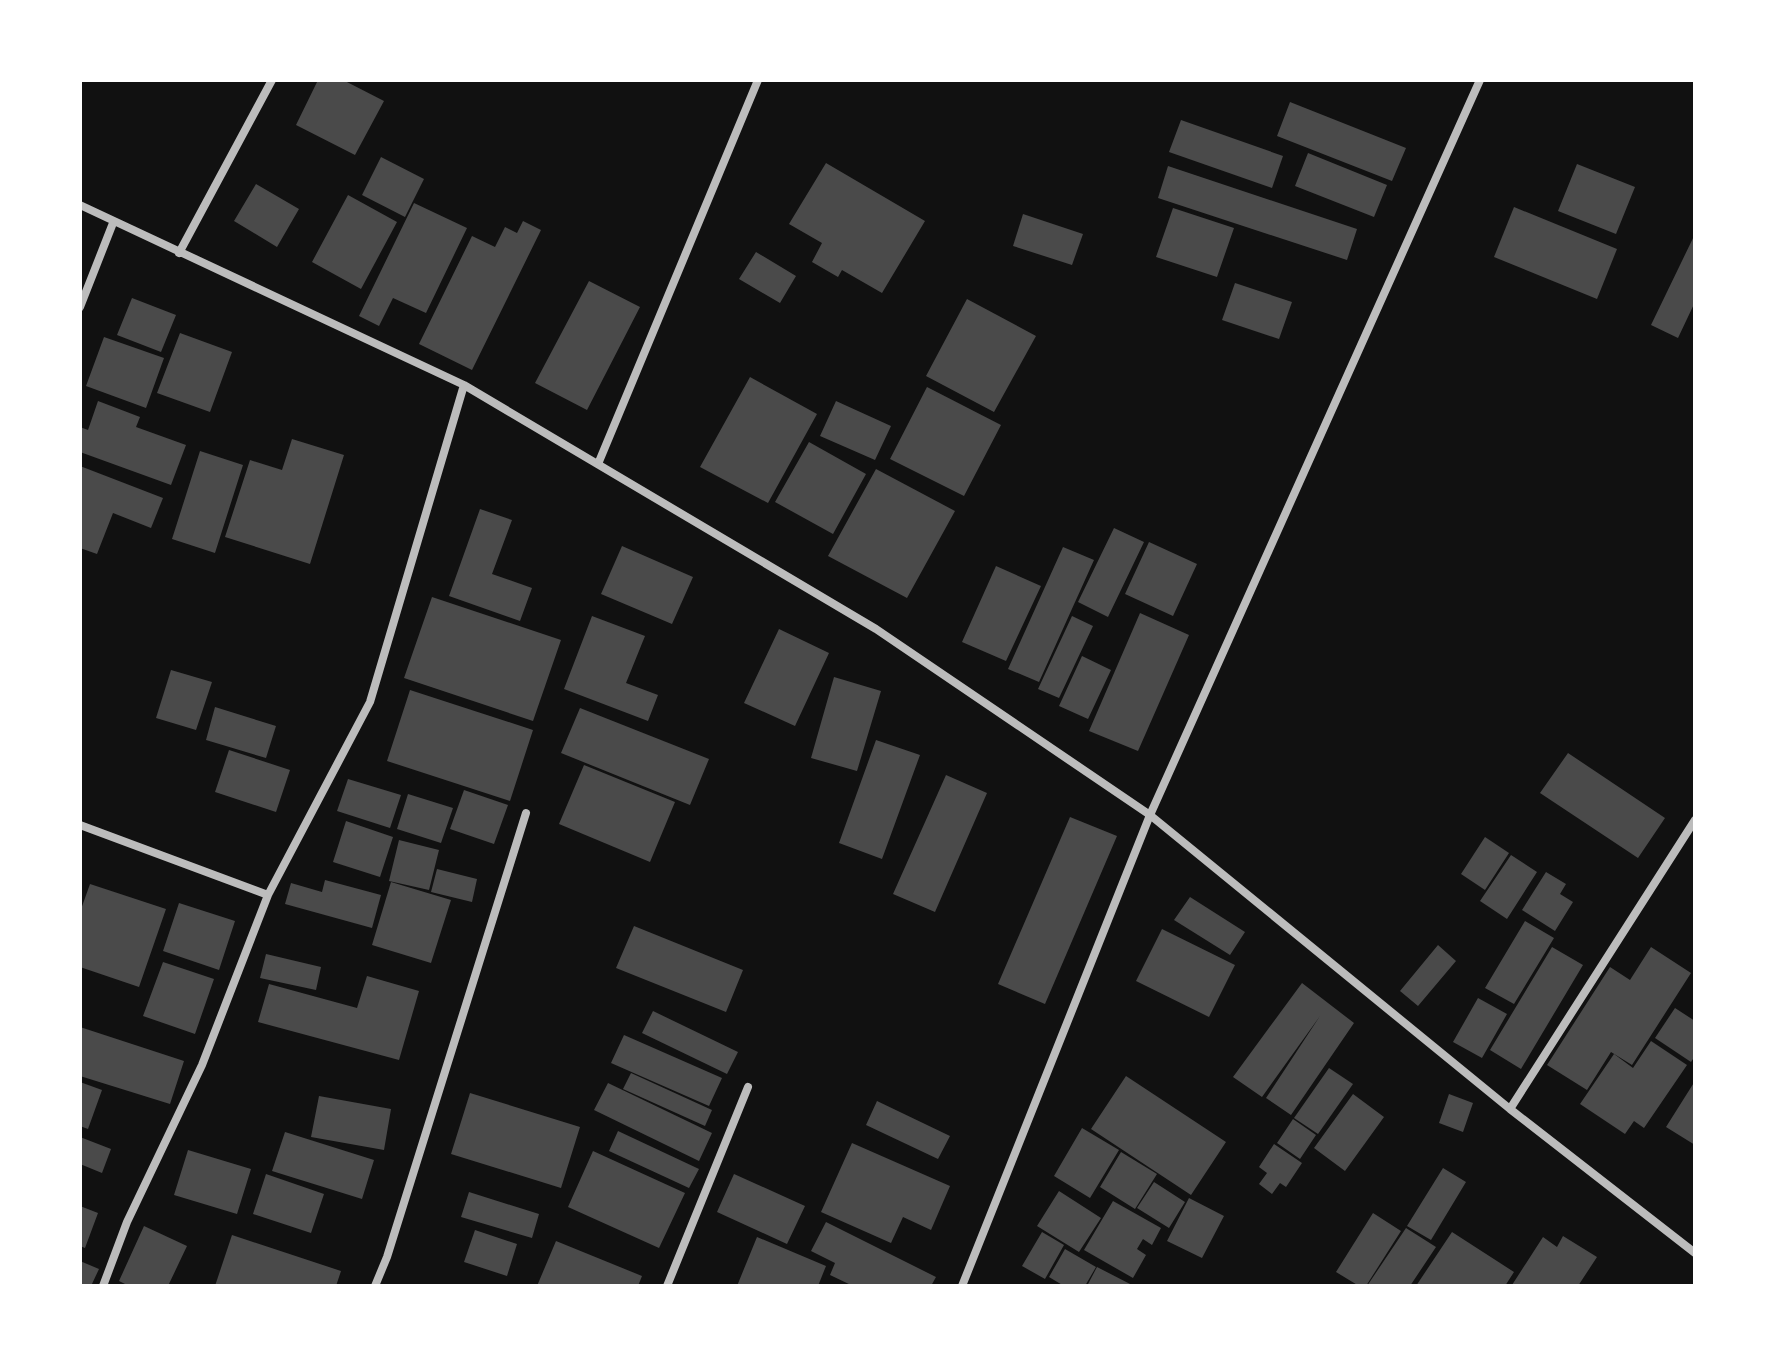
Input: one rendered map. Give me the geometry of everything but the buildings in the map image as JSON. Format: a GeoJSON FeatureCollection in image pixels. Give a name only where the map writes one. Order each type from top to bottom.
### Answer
{"type":"FeatureCollection","features":[{"type":"Feature","properties":{"kind":"street"},"geometry":{"type":"LineString","coordinates":[[179,253],[272,80]]}},
{"type":"Feature","properties":{"kind":"street"},"geometry":{"type":"LineString","coordinates":[[598,464],[758,80]]}},
{"type":"Feature","properties":{"kind":"street"},"geometry":{"type":"LineString","coordinates":[[962,1286],[1150,815],[1480,80]]}},
{"type":"Feature","properties":{"kind":"street"},"geometry":{"type":"LineString","coordinates":[[80,205],[464,385],[876,629],[1150,815],[1510,1109],[1695,1253]]}},
{"type":"Feature","properties":{"kind":"street"},"geometry":{"type":"LineString","coordinates":[[80,307],[113,223]]}},
{"type":"Feature","properties":{"kind":"street"},"geometry":{"type":"LineString","coordinates":[[103,1286],[127,1222],[202,1065],[268,895],[370,702],[464,385]]}},
{"type":"Feature","properties":{"kind":"street"},"geometry":{"type":"LineString","coordinates":[[375,1286],[387,1257],[526,813]]}},
{"type":"Feature","properties":{"kind":"street"},"geometry":{"type":"LineString","coordinates":[[1510,1109],[1695,820]]}},
{"type":"Feature","properties":{"kind":"street"},"geometry":{"type":"LineString","coordinates":[[80,825],[268,895]]}},
{"type":"Feature","properties":{"kind":"street"},"geometry":{"type":"LineString","coordinates":[[667,1286],[748,1087]]}}]}
